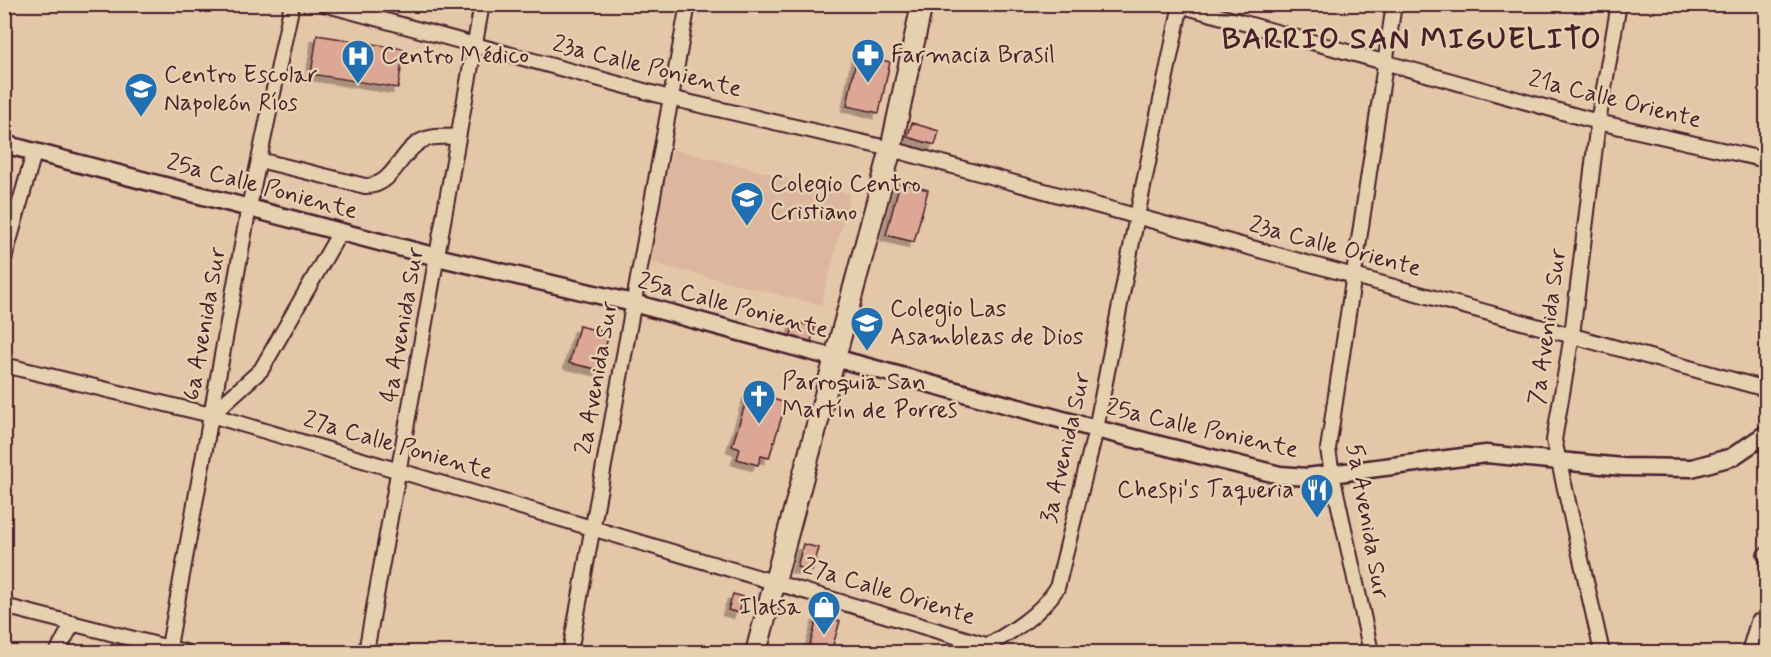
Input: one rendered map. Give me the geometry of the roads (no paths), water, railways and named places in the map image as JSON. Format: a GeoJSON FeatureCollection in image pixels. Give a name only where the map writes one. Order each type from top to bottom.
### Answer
{"type":"FeatureCollection","features":[{"type":"Feature","properties":{"kind":"main road"},"geometry":{"type":"LineString","coordinates":[[756,652],[891,149],[922,4]]}},
{"type":"Feature","properties":{"kind":"street","name":"6a Avenida Sur"},"geometry":{"type":"LineString","coordinates":[[168,650],[249,207],[292,4]]}},
{"type":"Feature","properties":{"kind":"street","name":"23a Calle Poniente"},"geometry":{"type":"LineString","coordinates":[[324,4],[670,98],[891,149]]}},
{"type":"Feature","properties":{"kind":"street","name":"4a Avenida Sur"},"geometry":{"type":"LineString","coordinates":[[366,652],[482,4]]}},
{"type":"Feature","properties":{"kind":"street","name":"2a Avenida Sur"},"geometry":{"type":"LineString","coordinates":[[570,652],[688,4]]}},
{"type":"Feature","properties":{"kind":"street","name":"5a Avenida Sur"},"geometry":{"type":"LineString","coordinates":[[1371,652],[1332,474],[1329,439],[1394,4]]}},
{"type":"Feature","properties":{"kind":"street","name":"7a Avenida Sur"},"geometry":{"type":"LineString","coordinates":[[1602,652],[1558,460],[1555,434],[1572,335],[1598,122],[1619,4]]}},
{"type":"Feature","properties":{"kind":"street","name":"21a Calle Oriente"},"geometry":{"type":"LineString","coordinates":[[1180,5],[1598,122],[1767,160]]}},
{"type":"Feature","properties":{"kind":"street","name":"3a Avenida Sur"},"geometry":{"type":"LineString","coordinates":[[986,650],[1033,616],[1050,599],[1057,588],[1096,429],[1180,5]]}},
{"type":"Feature","properties":{"kind":"street"},"geometry":{"type":"LineString","coordinates":[[259,160],[365,186],[374,186],[382,182],[411,148],[422,141],[433,137],[458,137]]}},
{"type":"Feature","properties":{"kind":"street","name":"25a Calle Poniente"},"geometry":{"type":"LineString","coordinates":[[4,144],[437,257],[633,303],[1096,429],[1280,475],[1307,477],[1486,454],[1623,467],[1692,468],[1732,457],[1766,435]]}},
{"type":"Feature","properties":{"kind":"street","name":"23a Calle Oriente"},"geometry":{"type":"LineString","coordinates":[[891,149],[1767,389]]}},
{"type":"Feature","properties":{"kind":"street"},"geometry":{"type":"LineString","coordinates":[[4,259],[34,153]]}},
{"type":"Feature","properties":{"kind":"street"},"geometry":{"type":"LineString","coordinates":[[211,415],[261,370],[340,232]]}},
{"type":"Feature","properties":{"kind":"street","name":"27a Calle Poniente"},"geometry":{"type":"LineString","coordinates":[[4,365],[211,415],[776,581]]}},
{"type":"Feature","properties":{"kind":"street","name":"27a Calle Oriente"},"geometry":{"type":"LineString","coordinates":[[776,581],[986,650]]}},
{"type":"Feature","properties":{"kind":"street"},"geometry":{"type":"LineString","coordinates":[[4,606],[168,650],[185,652]]}},
{"type":"Feature","properties":{"kind":"street"},"geometry":{"type":"LineString","coordinates":[[1749,652],[1758,622]]}},
{"type":"Feature","properties":{"kind":"street"},"geometry":{"type":"LineString","coordinates":[[57,652],[73,623]]}},
{"type":"Feature","properties":{"kind":"place","name":"Farmacia Brasil"},"geometry":{"type":"Point","coordinates":[868,84]}},
{"type":"Feature","properties":{"kind":"place","name":"Centro Médico"},"geometry":{"type":"Point","coordinates":[358,85]}},
{"type":"Feature","properties":{"kind":"place","name":"Centro Escolar Napoleón Ríos"},"geometry":{"type":"Point","coordinates":[141,118]}},
{"type":"Feature","properties":{"kind":"place","name":"Colegio Centro Cristiano"},"geometry":{"type":"Point","coordinates":[747,227]}},
{"type":"Feature","properties":{"kind":"place","name":"Colegio Las Asambleas de Dios"},"geometry":{"type":"Point","coordinates":[867,352]}},
{"type":"Feature","properties":{"kind":"place","name":"Parroquia San Martín de Porres"},"geometry":{"type":"Point","coordinates":[759,425]}},
{"type":"Feature","properties":{"kind":"place","name":"Chespi's Taqueria"},"geometry":{"type":"Point","coordinates":[1317,519]}},
{"type":"Feature","properties":{"kind":"place","name":"Ilatsa"},"geometry":{"type":"Point","coordinates":[824,636]}},
{"type":"Feature","properties":{"kind":"district","name":"BARRIO SAN MIGUELITO"},"geometry":{"type":"Point","coordinates":[1412,39]}}]}
